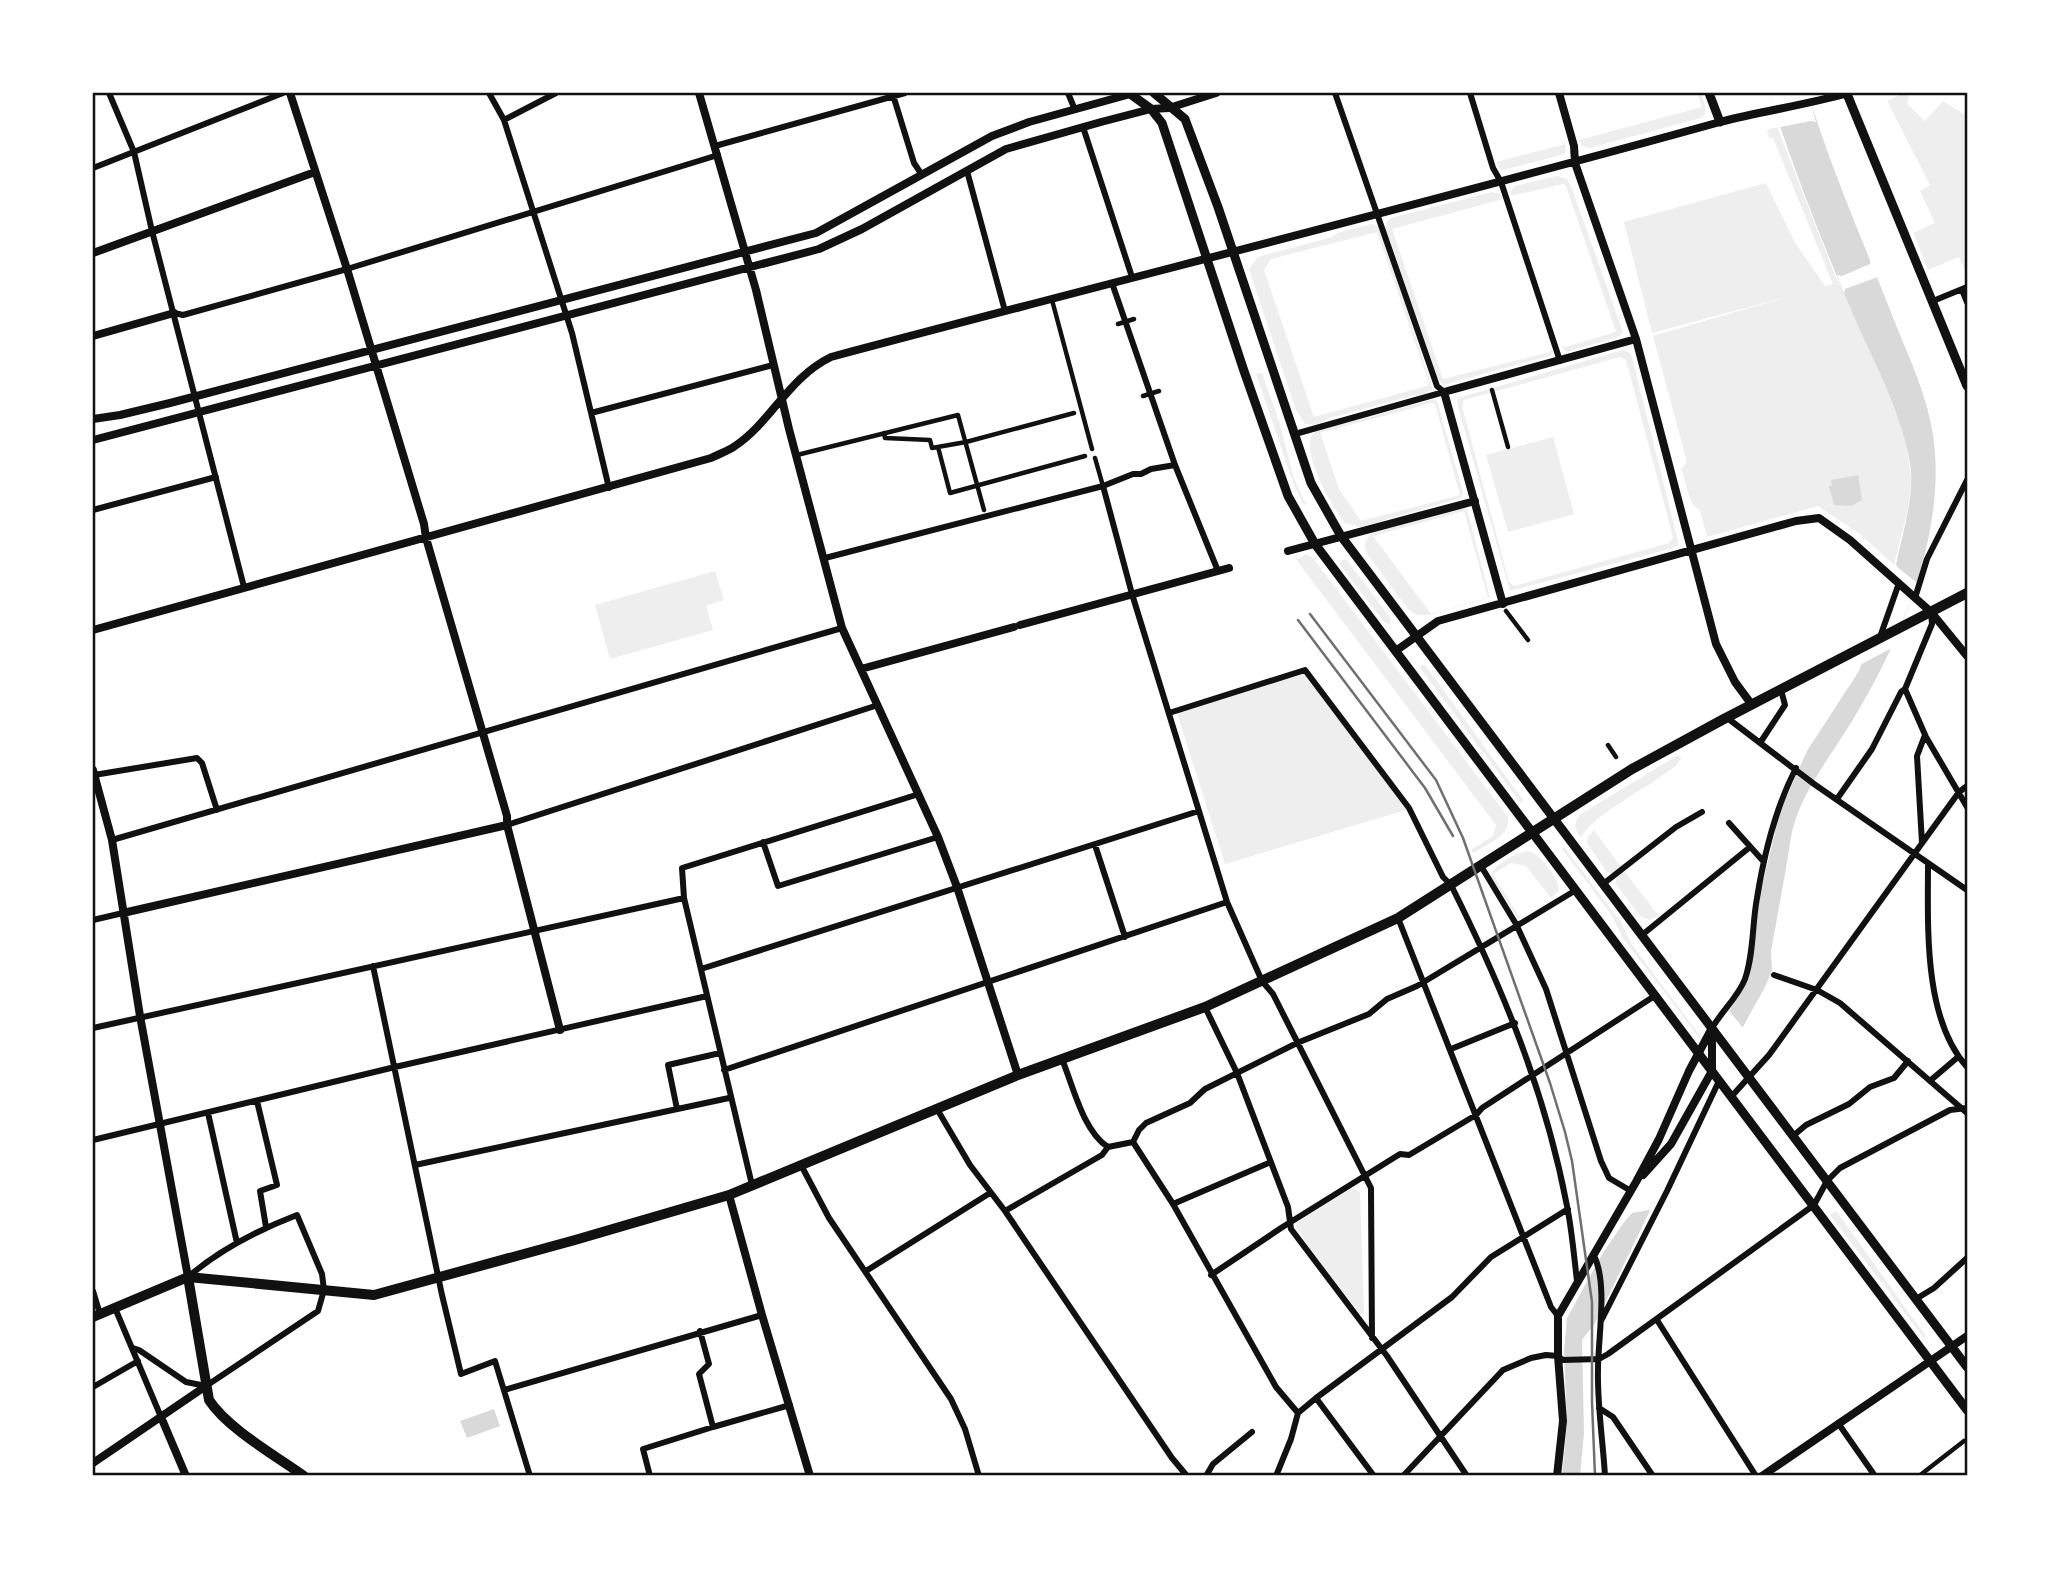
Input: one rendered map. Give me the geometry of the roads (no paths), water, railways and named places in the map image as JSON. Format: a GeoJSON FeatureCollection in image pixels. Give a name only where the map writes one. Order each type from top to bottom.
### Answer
{"type":"FeatureCollection","features":[{"type":"Feature","properties":{"kind":"highway"},"geometry":{"type":"LineString","coordinates":[[97,1316],[188,1277],[374,1294],[729,1195],[1018,1075],[1205,1007],[1398,918],[1632,769],[1726,717],[1967,593]]}},
{"type":"Feature","properties":{"kind":"main road"},"geometry":{"type":"LineString","coordinates":[[1154,93],[1185,119],[1233,251],[1311,483],[1341,536],[1967,1367]]}},
{"type":"Feature","properties":{"kind":"main road"},"geometry":{"type":"LineString","coordinates":[[1709,93],[1720,122]]}},
{"type":"Feature","properties":{"kind":"main road"},"geometry":{"type":"LineString","coordinates":[[1847,93],[1967,382]]}},
{"type":"Feature","properties":{"kind":"main road"},"geometry":{"type":"LineString","coordinates":[[1131,94],[1151,109],[1162,123],[1288,496],[1315,544],[1967,1410]]}},
{"type":"Feature","properties":{"kind":"main road"},"geometry":{"type":"LineString","coordinates":[[188,1277],[209,1399],[215,1409],[303,1476]]}},
{"type":"Feature","properties":{"kind":"street"},"geometry":{"type":"LineString","coordinates":[[109,93],[134,152],[244,587]]}},
{"type":"Feature","properties":{"kind":"street"},"geometry":{"type":"LineString","coordinates":[[93,168],[283,93]]}},
{"type":"Feature","properties":{"kind":"street"},"geometry":{"type":"LineString","coordinates":[[290,93],[347,269],[424,524],[507,816],[507,825],[559,1030]]}},
{"type":"Feature","properties":{"kind":"street"},"geometry":{"type":"LineString","coordinates":[[489,93],[503,120],[561,299],[609,488]]}},
{"type":"Feature","properties":{"kind":"street"},"geometry":{"type":"LineString","coordinates":[[503,120],[556,93]]}},
{"type":"Feature","properties":{"kind":"street"},"geometry":{"type":"LineString","coordinates":[[699,93],[750,268],[842,628],[938,837],[1018,1075]]}},
{"type":"Feature","properties":{"kind":"street"},"geometry":{"type":"LineString","coordinates":[[93,336],[174,313],[183,315],[347,269],[533,212],[716,150],[905,93]]}},
{"type":"Feature","properties":{"kind":"street"},"geometry":{"type":"LineString","coordinates":[[1068,93],[1075,110]]}},
{"type":"Feature","properties":{"kind":"street"},"geometry":{"type":"LineString","coordinates":[[93,440],[819,249],[862,229],[1006,149],[1151,109],[1169,108],[1216,93]]}},
{"type":"Feature","properties":{"kind":"street"},"geometry":{"type":"LineString","coordinates":[[1335,93],[1437,386],[1444,392],[1505,607],[1528,640]]}},
{"type":"Feature","properties":{"kind":"street"},"geometry":{"type":"LineString","coordinates":[[1470,93],[1560,361]]}},
{"type":"Feature","properties":{"kind":"street"},"geometry":{"type":"LineString","coordinates":[[1559,93],[1574,146],[1575,163],[1636,339],[1716,644],[1735,682],[1752,705]]}},
{"type":"Feature","properties":{"kind":"street"},"geometry":{"type":"LineString","coordinates":[[93,630],[711,458],[736,446],[814,366],[831,357],[1378,212],[1575,163],[1720,122],[1847,93]]}},
{"type":"Feature","properties":{"kind":"street"},"geometry":{"type":"LineString","coordinates":[[93,419],[120,415],[816,233],[992,136],[1022,124],[1131,94]]}},
{"type":"Feature","properties":{"kind":"street"},"geometry":{"type":"LineString","coordinates":[[893,95],[914,163],[922,175]]}},
{"type":"Feature","properties":{"kind":"street"},"geometry":{"type":"LineString","coordinates":[[1083,127],[1132,277]]}},
{"type":"Feature","properties":{"kind":"street"},"geometry":{"type":"LineString","coordinates":[[967,171],[1005,311]]}},
{"type":"Feature","properties":{"kind":"street"},"geometry":{"type":"LineString","coordinates":[[93,253],[315,172]]}},
{"type":"Feature","properties":{"kind":"street"},"geometry":{"type":"LineString","coordinates":[[1112,283],[1151,393],[1162,437],[1218,571]]}},
{"type":"Feature","properties":{"kind":"street"},"geometry":{"type":"LineString","coordinates":[[1933,301],[1964,288],[1967,302]]}},
{"type":"Feature","properties":{"kind":"street"},"geometry":{"type":"LineString","coordinates":[[1052,299],[1093,449]]}},
{"type":"Feature","properties":{"kind":"street"},"geometry":{"type":"LineString","coordinates":[[1118,324],[1134,319]]}},
{"type":"Feature","properties":{"kind":"street"},"geometry":{"type":"LineString","coordinates":[[1295,434],[1636,339]]}},
{"type":"Feature","properties":{"kind":"street"},"geometry":{"type":"LineString","coordinates":[[591,413],[773,365]]}},
{"type":"Feature","properties":{"kind":"street"},"geometry":{"type":"LineString","coordinates":[[1492,390],[1508,447]]}},
{"type":"Feature","properties":{"kind":"street"},"geometry":{"type":"LineString","coordinates":[[1143,396],[1159,391]]}},
{"type":"Feature","properties":{"kind":"street"},"geometry":{"type":"LineString","coordinates":[[884,433],[885,438],[930,440],[932,448],[966,442],[1074,413]]}},
{"type":"Feature","properties":{"kind":"street"},"geometry":{"type":"LineString","coordinates":[[797,455],[958,415],[984,510]]}},
{"type":"Feature","properties":{"kind":"street"},"geometry":{"type":"LineString","coordinates":[[938,447],[950,493],[1085,456]]}},
{"type":"Feature","properties":{"kind":"street"},"geometry":{"type":"LineString","coordinates":[[1095,458],[1132,594],[1227,902],[1262,981],[1273,994],[1371,1188],[1372,1338]]}},
{"type":"Feature","properties":{"kind":"street"},"geometry":{"type":"LineString","coordinates":[[825,558],[1175,465]]}},
{"type":"Feature","properties":{"kind":"street"},"geometry":{"type":"LineString","coordinates":[[93,510],[216,477]]}},
{"type":"Feature","properties":{"kind":"street"},"geometry":{"type":"LineString","coordinates":[[1914,597],[1927,559],[1967,480]]}},
{"type":"Feature","properties":{"kind":"street"},"geometry":{"type":"LineString","coordinates":[[1288,551],[1475,501]]}},
{"type":"Feature","properties":{"kind":"street"},"geometry":{"type":"LineString","coordinates":[[1397,650],[1438,621],[1505,607],[1796,521],[1819,518],[1834,527],[1931,612],[1967,656]]}},
{"type":"Feature","properties":{"kind":"street"},"geometry":{"type":"LineString","coordinates":[[861,669],[1228,568]]}},
{"type":"Feature","properties":{"kind":"street"},"geometry":{"type":"LineString","coordinates":[[1880,639],[1899,583]]}},
{"type":"Feature","properties":{"kind":"street"},"geometry":{"type":"LineString","coordinates":[[1837,799],[1872,749],[1905,689],[1931,624],[1931,612]]}},
{"type":"Feature","properties":{"kind":"street"},"geometry":{"type":"LineString","coordinates":[[112,841],[842,628]]}},
{"type":"Feature","properties":{"kind":"street"},"geometry":{"type":"LineString","coordinates":[[1168,713],[1305,670],[1409,808],[1481,945],[1534,1075],[1568,1209],[1577,1281]]}},
{"type":"Feature","properties":{"kind":"street"},"geometry":{"type":"LineString","coordinates":[[1905,689],[1925,735],[1967,807]]}},
{"type":"Feature","properties":{"kind":"street"},"geometry":{"type":"LineString","coordinates":[[1760,743],[1785,705],[1781,690]]}},
{"type":"Feature","properties":{"kind":"street"},"geometry":{"type":"LineString","coordinates":[[93,920],[507,825],[878,705]]}},
{"type":"Feature","properties":{"kind":"street"},"geometry":{"type":"LineString","coordinates":[[1726,717],[1814,784],[1967,890]]}},
{"type":"Feature","properties":{"kind":"street"},"geometry":{"type":"LineString","coordinates":[[1922,845],[1917,756],[1925,735]]}},
{"type":"Feature","properties":{"kind":"street"},"geometry":{"type":"LineString","coordinates":[[1608,745],[1616,757]]}},
{"type":"Feature","properties":{"kind":"street"},"geometry":{"type":"LineString","coordinates":[[93,1463],[318,1311],[324,1290],[322,1274],[297,1215],[266,1227],[237,1243],[207,1261],[188,1277],[140,1016],[112,841],[96,795],[93,772],[197,758],[202,763],[218,810]]}},
{"type":"Feature","properties":{"kind":"street"},"geometry":{"type":"LineString","coordinates":[[1557,1476],[1563,1421],[1558,1316],[1577,1281],[1596,1259],[1700,1054],[1744,982],[1756,898],[1778,811],[1797,769]]}},
{"type":"Feature","properties":{"kind":"street"},"geometry":{"type":"LineString","coordinates":[[1731,1097],[1749,1078],[1817,989],[1959,792],[1967,786]]}},
{"type":"Feature","properties":{"kind":"street"},"geometry":{"type":"LineString","coordinates":[[752,1185],[684,898],[682,869],[919,794]]}},
{"type":"Feature","properties":{"kind":"street"},"geometry":{"type":"LineString","coordinates":[[701,968],[1199,811]]}},
{"type":"Feature","properties":{"kind":"street"},"geometry":{"type":"LineString","coordinates":[[1603,884],[1676,827],[1702,812]]}},
{"type":"Feature","properties":{"kind":"street"},"geometry":{"type":"LineString","coordinates":[[1729,823],[1765,862]]}},
{"type":"Feature","properties":{"kind":"street"},"geometry":{"type":"LineString","coordinates":[[763,842],[778,886],[938,837]]}},
{"type":"Feature","properties":{"kind":"street"},"geometry":{"type":"LineString","coordinates":[[1095,845],[1125,937]]}},
{"type":"Feature","properties":{"kind":"street"},"geometry":{"type":"LineString","coordinates":[[1642,936],[1750,847]]}},
{"type":"Feature","properties":{"kind":"street"},"geometry":{"type":"LineString","coordinates":[[1928,863],[1928,941],[1933,982],[1940,1011],[1959,1058],[1967,1067]]}},
{"type":"Feature","properties":{"kind":"street"},"geometry":{"type":"LineString","coordinates":[[1481,866],[1516,924],[1546,989],[1601,1161],[1609,1178],[1631,1191]]}},
{"type":"Feature","properties":{"kind":"street"},"geometry":{"type":"LineString","coordinates":[[1133,1142],[1139,1130],[1146,1124],[1190,1102],[1205,1089],[1297,1043],[1369,1014],[1387,999],[1424,982],[1481,945],[1576,890]]}},
{"type":"Feature","properties":{"kind":"street"},"geometry":{"type":"LineString","coordinates":[[93,1028],[684,898]]}},
{"type":"Feature","properties":{"kind":"street"},"geometry":{"type":"LineString","coordinates":[[724,1070],[977,988],[987,982],[1227,902]]}},
{"type":"Feature","properties":{"kind":"street"},"geometry":{"type":"LineString","coordinates":[[1398,918],[1551,1307],[1558,1316]]}},
{"type":"Feature","properties":{"kind":"street"},"geometry":{"type":"LineString","coordinates":[[373,965],[461,1374],[495,1361],[530,1476]]}},
{"type":"Feature","properties":{"kind":"street"},"geometry":{"type":"LineString","coordinates":[[1774,975],[1817,989],[1840,1003],[1966,1110]]}},
{"type":"Feature","properties":{"kind":"street"},"geometry":{"type":"LineString","coordinates":[[1211,1275],[1400,1154],[1409,1155],[1429,1145],[1656,995]]}},
{"type":"Feature","properties":{"kind":"street"},"geometry":{"type":"LineString","coordinates":[[93,1140],[395,1067],[707,996]]}},
{"type":"Feature","properties":{"kind":"street"},"geometry":{"type":"LineString","coordinates":[[1205,1007],[1237,1073],[1288,1207],[1292,1229],[1380,1349],[1467,1476]]}},
{"type":"Feature","properties":{"kind":"street"},"geometry":{"type":"LineString","coordinates":[[1451,1049],[1515,1023]]}},
{"type":"Feature","properties":{"kind":"street"},"geometry":{"type":"LineString","coordinates":[[1601,1322],[1632,1261],[1716,1076],[1713,1033]]}},
{"type":"Feature","properties":{"kind":"street"},"geometry":{"type":"LineString","coordinates":[[677,1110],[668,1065],[720,1053]]}},
{"type":"Feature","properties":{"kind":"street"},"geometry":{"type":"LineString","coordinates":[[1931,1080],[1967,1055]]}},
{"type":"Feature","properties":{"kind":"street"},"geometry":{"type":"LineString","coordinates":[[1062,1059],[1089,1127],[1098,1141],[1108,1147]]}},
{"type":"Feature","properties":{"kind":"street"},"geometry":{"type":"LineString","coordinates":[[1793,1136],[1806,1125],[1853,1101],[1870,1087],[1894,1078],[1909,1061]]}},
{"type":"Feature","properties":{"kind":"street"},"geometry":{"type":"LineString","coordinates":[[1636,1182],[1671,1144],[1716,1076]]}},
{"type":"Feature","properties":{"kind":"street"},"geometry":{"type":"LineString","coordinates":[[415,1165],[730,1098]]}},
{"type":"Feature","properties":{"kind":"street"},"geometry":{"type":"LineString","coordinates":[[257,1101],[277,1185],[260,1191],[266,1227]]}},
{"type":"Feature","properties":{"kind":"street"},"geometry":{"type":"LineString","coordinates":[[937,1109],[970,1165],[1187,1476]]}},
{"type":"Feature","properties":{"kind":"street"},"geometry":{"type":"LineString","coordinates":[[1403,1476],[1503,1370],[1531,1358],[1546,1355],[1598,1359],[1657,1320],[1814,1205],[1827,1181],[1840,1168],[1950,1110],[1966,1110]]}},
{"type":"Feature","properties":{"kind":"street"},"geometry":{"type":"LineString","coordinates":[[208,1113],[237,1243]]}},
{"type":"Feature","properties":{"kind":"street"},"geometry":{"type":"LineString","coordinates":[[1004,1211],[1102,1155],[1108,1147],[1133,1142]]}},
{"type":"Feature","properties":{"kind":"street"},"geometry":{"type":"LineString","coordinates":[[1133,1142],[1173,1205],[1276,1387],[1298,1413]]}},
{"type":"Feature","properties":{"kind":"street"},"geometry":{"type":"LineString","coordinates":[[1173,1205],[1271,1162]]}},
{"type":"Feature","properties":{"kind":"street"},"geometry":{"type":"LineString","coordinates":[[801,1165],[829,1218],[951,1399],[965,1429],[979,1476]]}},
{"type":"Feature","properties":{"kind":"street"},"geometry":{"type":"LineString","coordinates":[[866,1271],[990,1193]]}},
{"type":"Feature","properties":{"kind":"street"},"geometry":{"type":"LineString","coordinates":[[729,1195],[810,1476]]}},
{"type":"Feature","properties":{"kind":"street"},"geometry":{"type":"LineString","coordinates":[[1276,1476],[1298,1413],[1452,1297],[1492,1257],[1568,1209]]}},
{"type":"Feature","properties":{"kind":"street"},"geometry":{"type":"LineString","coordinates":[[1916,1298],[1934,1288],[1967,1258]]}},
{"type":"Feature","properties":{"kind":"street"},"geometry":{"type":"LineString","coordinates":[[1596,1259],[1601,1322],[1598,1359],[1599,1408],[1605,1476]]}},
{"type":"Feature","properties":{"kind":"street"},"geometry":{"type":"LineString","coordinates":[[93,1291],[97,1316]]}},
{"type":"Feature","properties":{"kind":"street"},"geometry":{"type":"LineString","coordinates":[[115,1308],[186,1476]]}},
{"type":"Feature","properties":{"kind":"street"},"geometry":{"type":"LineString","coordinates":[[504,1390],[762,1315]]}},
{"type":"Feature","properties":{"kind":"street"},"geometry":{"type":"LineString","coordinates":[[1657,1320],[1756,1476]]}},
{"type":"Feature","properties":{"kind":"street"},"geometry":{"type":"LineString","coordinates":[[700,1331],[709,1364],[699,1374],[713,1427]]}},
{"type":"Feature","properties":{"kind":"street"},"geometry":{"type":"LineString","coordinates":[[1762,1476],[1967,1336]]}},
{"type":"Feature","properties":{"kind":"street"},"geometry":{"type":"LineString","coordinates":[[133,1348],[186,1382],[206,1386]]}},
{"type":"Feature","properties":{"kind":"street"},"geometry":{"type":"LineString","coordinates":[[93,1387],[138,1361]]}},
{"type":"Feature","properties":{"kind":"street"},"geometry":{"type":"LineString","coordinates":[[1316,1398],[1374,1476]]}},
{"type":"Feature","properties":{"kind":"street"},"geometry":{"type":"LineString","coordinates":[[650,1476],[643,1449],[789,1405]]}},
{"type":"Feature","properties":{"kind":"street"},"geometry":{"type":"LineString","coordinates":[[1599,1408],[1614,1417],[1653,1476]]}},
{"type":"Feature","properties":{"kind":"street"},"geometry":{"type":"LineString","coordinates":[[1838,1423],[1875,1476]]}},
{"type":"Feature","properties":{"kind":"street"},"geometry":{"type":"LineString","coordinates":[[1206,1476],[1213,1464],[1252,1432]]}},
{"type":"Feature","properties":{"kind":"street"},"geometry":{"type":"LineString","coordinates":[[1919,1476],[1964,1441]]}},
{"type":"Feature","properties":{"kind":"railway"},"geometry":{"type":"LineString","coordinates":[[1310,614],[1436,780],[1463,838],[1550,1083],[1572,1161],[1592,1302],[1595,1476]]}},
{"type":"Feature","properties":{"kind":"railway"},"geometry":{"type":"LineString","coordinates":[[1298,620],[1425,788],[1453,836]]}}]}
